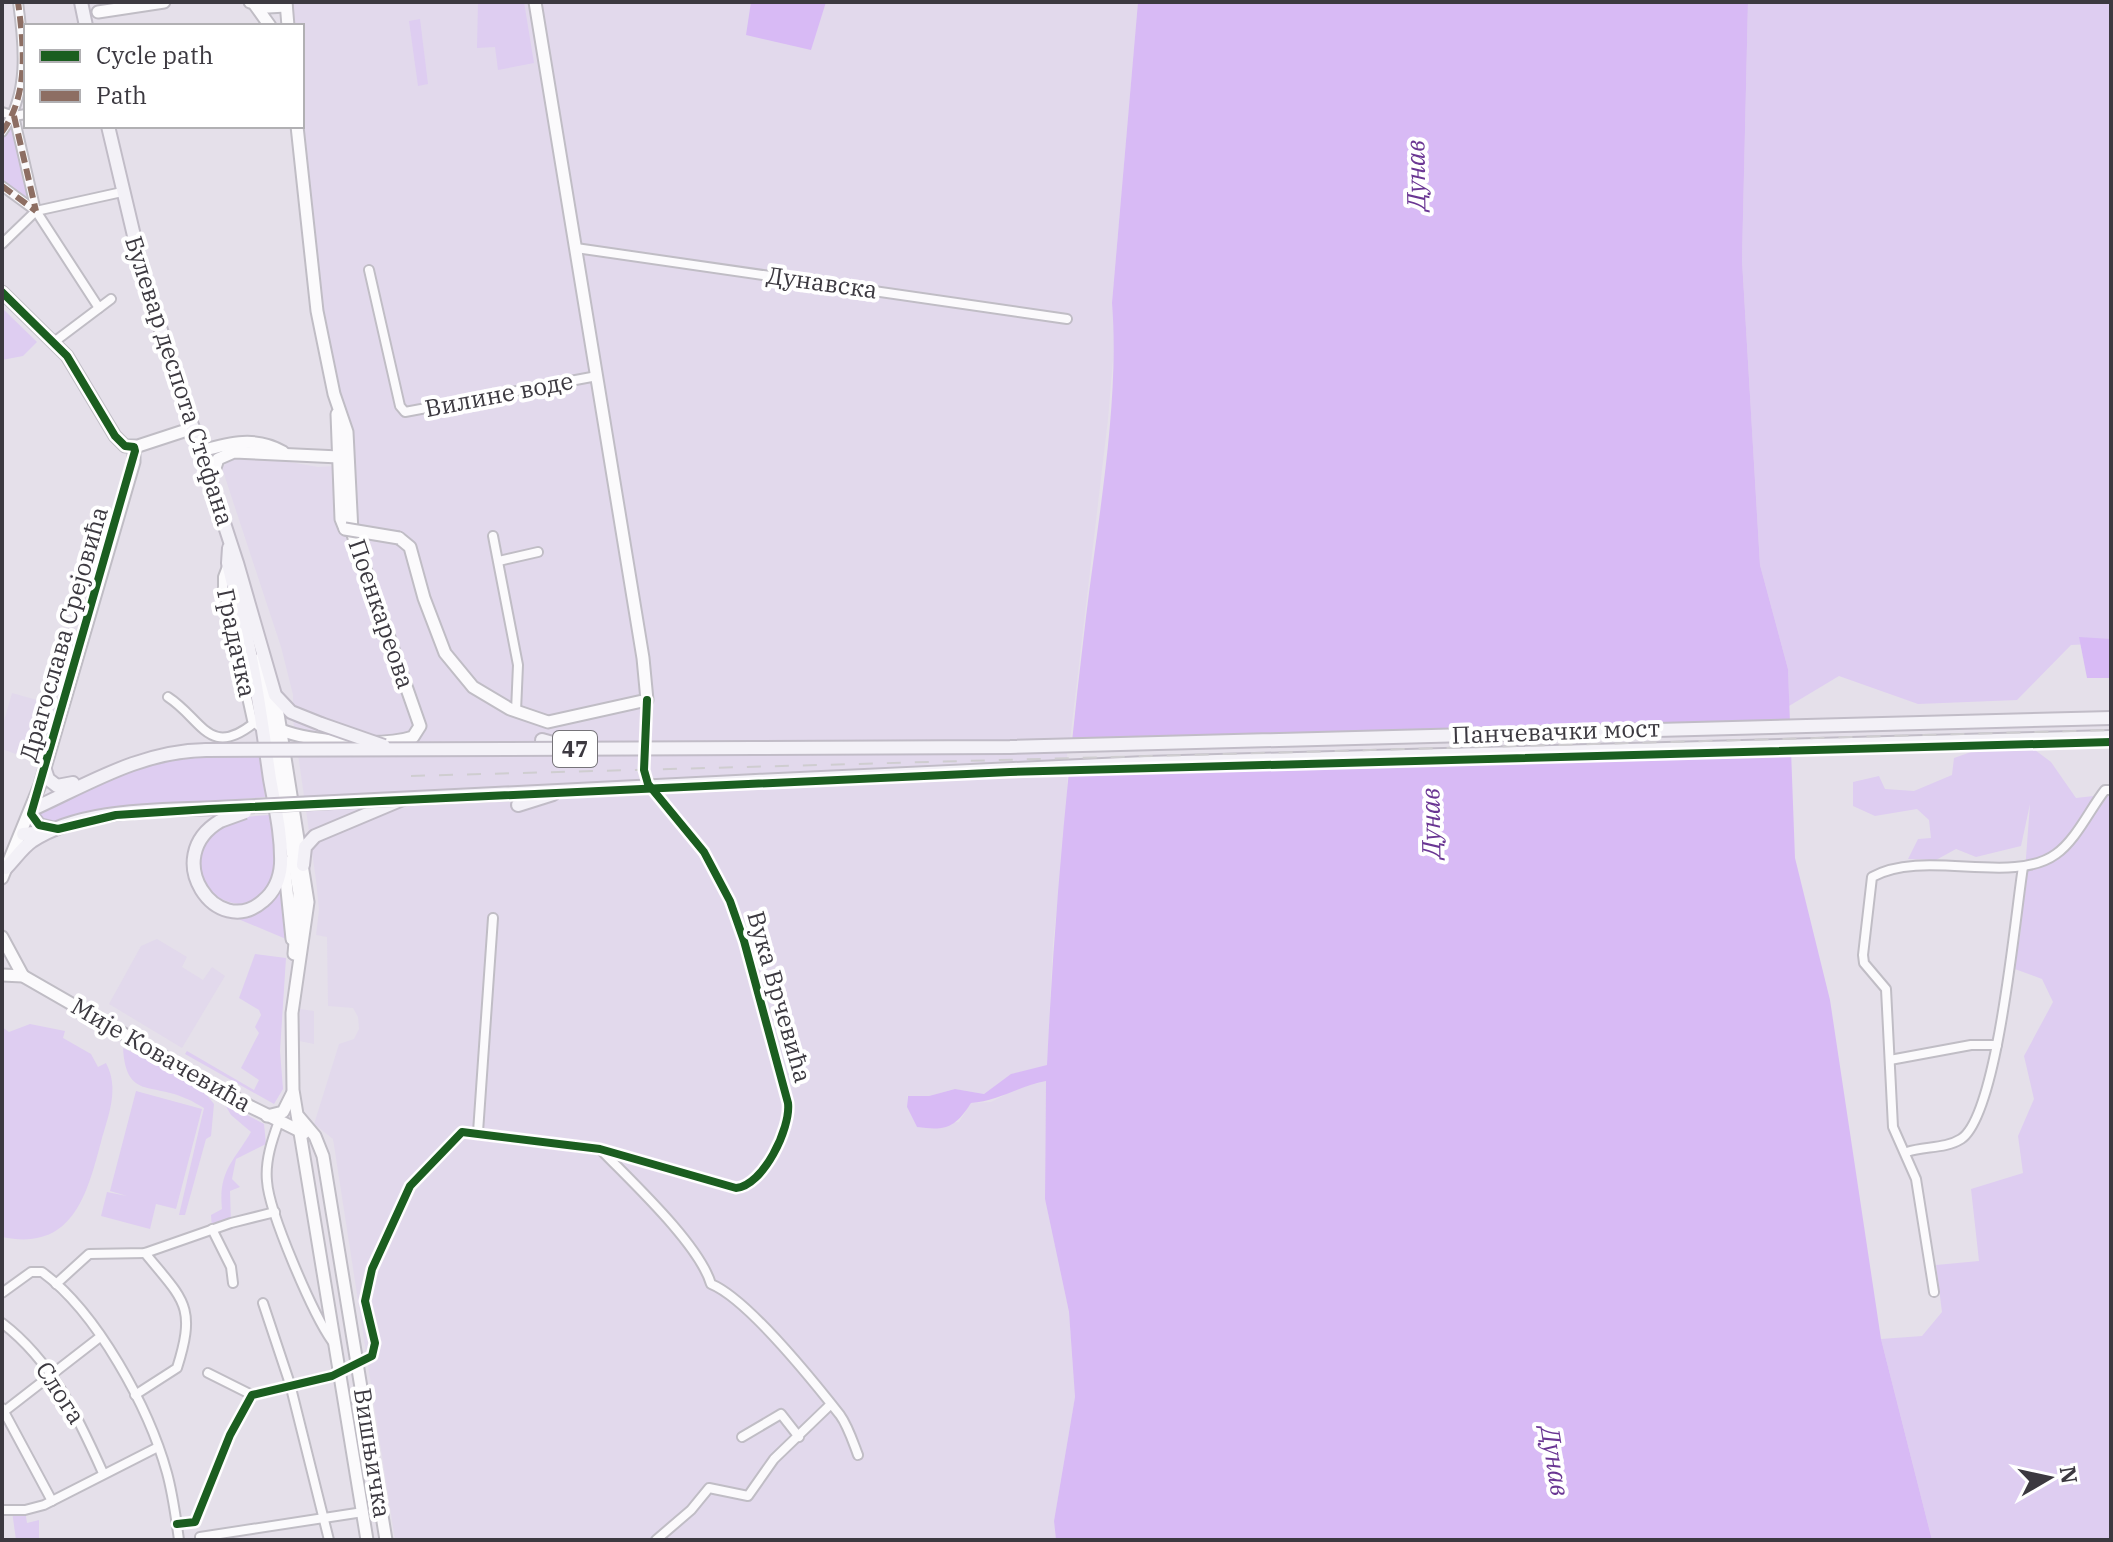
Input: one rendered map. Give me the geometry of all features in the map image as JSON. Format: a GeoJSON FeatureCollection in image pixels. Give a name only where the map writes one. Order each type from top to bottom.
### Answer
{"type":"FeatureCollection","features":[{"type":"Feature","properties":{"kind":"main road"},"geometry":{"type":"LineString","coordinates":[[81,2],[86,24]]}},
{"type":"Feature","properties":{"kind":"main road"},"geometry":{"type":"LineString","coordinates":[[98,12],[164,2]]}},
{"type":"Feature","properties":{"kind":"main road"},"geometry":{"type":"LineString","coordinates":[[516,711],[542,721],[558,721],[647,700],[643,658],[535,2]]}},
{"type":"Feature","properties":{"kind":"main road"},"geometry":{"type":"LineString","coordinates":[[252,4],[286,4],[288,24]]}},
{"type":"Feature","properties":{"kind":"main road"},"geometry":{"type":"LineString","coordinates":[[252,4],[268,24]]}},
{"type":"Feature","properties":{"kind":"main road","name":"Булевар деспота Стефана"},"geometry":{"type":"LineString","coordinates":[[108,128],[144,278],[211,480],[275,695],[303,865],[308,916],[293,995]]}},
{"type":"Feature","properties":{"kind":"main road","name":"Поенкареова"},"geometry":{"type":"LineString","coordinates":[[297,128],[311,272],[336,402],[341,519],[345,529],[399,538],[410,547],[424,598],[450,663],[473,687],[516,711]]}},
{"type":"Feature","properties":{"kind":"main road"},"geometry":{"type":"LineString","coordinates":[[2,292],[54,342],[74,367],[115,437],[125,446],[134,447],[193,428]]}},
{"type":"Feature","properties":{"kind":"main road","name":"Поенкареова"},"geometry":{"type":"LineString","coordinates":[[317,738],[402,739],[413,737],[419,730],[352,532],[347,432],[336,402]]}},
{"type":"Feature","properties":{"kind":"main road"},"geometry":{"type":"LineString","coordinates":[[201,451],[248,442],[265,443],[286,455]]}},
{"type":"Feature","properties":{"kind":"main road","name":"Драгослава Срејовића"},"geometry":{"type":"LineString","coordinates":[[4,873],[32,812],[45,770],[130,478],[134,447]]}},
{"type":"Feature","properties":{"kind":"main road"},"geometry":{"type":"LineString","coordinates":[[211,480],[215,463],[227,453],[252,450],[339,457]]}},
{"type":"Feature","properties":{"kind":"main road"},"geometry":{"type":"LineString","coordinates":[[230,541],[228,563],[246,634],[258,727],[282,848],[293,958]]}},
{"type":"Feature","properties":{"kind":"main road","name":"Булевар деспота Стефана"},"geometry":{"type":"LineString","coordinates":[[258,635],[299,893],[293,958],[293,1090],[342,1373]]}},
{"type":"Feature","properties":{"kind":"main road"},"geometry":{"type":"LineString","coordinates":[[275,695],[291,712],[395,749]]}},
{"type":"Feature","properties":{"kind":"main road","name":"Панчевачки мост"},"geometry":{"type":"LineString","coordinates":[[574,749],[1010,747],[2107,718]]}},
{"type":"Feature","properties":{"kind":"main road"},"geometry":{"type":"LineString","coordinates":[[281,730],[317,738]]}},
{"type":"Feature","properties":{"kind":"main road","name":"Панчевачки мост"},"geometry":{"type":"LineString","coordinates":[[563,790],[1010,768],[2107,737]]}},
{"type":"Feature","properties":{"kind":"main road"},"geometry":{"type":"LineString","coordinates":[[282,745],[317,738]]}},
{"type":"Feature","properties":{"kind":"main road"},"geometry":{"type":"LineString","coordinates":[[542,740],[574,749]]}},
{"type":"Feature","properties":{"kind":"main road","name":"47"},"geometry":{"type":"LineString","coordinates":[[32,812],[84,782],[155,757],[206,750],[574,749]]}},
{"type":"Feature","properties":{"kind":"main road"},"geometry":{"type":"LineString","coordinates":[[45,770],[48,779],[60,787],[84,782]]}},
{"type":"Feature","properties":{"kind":"main road"},"geometry":{"type":"LineString","coordinates":[[518,805],[563,790]]}},
{"type":"Feature","properties":{"kind":"main road","name":"47"},"geometry":{"type":"LineString","coordinates":[[4,873],[26,846],[55,830],[116,815],[218,814],[283,805],[563,790]]}},
{"type":"Feature","properties":{"kind":"main road"},"geometry":{"type":"LineString","coordinates":[[303,865],[309,840],[404,798]]}},
{"type":"Feature","properties":{"kind":"main road"},"geometry":{"type":"LineString","coordinates":[[32,812],[39,825],[55,830]]}},
{"type":"Feature","properties":{"kind":"main road"},"geometry":{"type":"LineString","coordinates":[[218,814],[197,846],[193,867],[200,890],[220,907],[243,910],[265,900],[278,878],[282,848]]}},
{"type":"Feature","properties":{"kind":"main road"},"geometry":{"type":"LineString","coordinates":[[23,834],[55,830]]}},
{"type":"Feature","properties":{"kind":"main road","name":"Мије Ковачевића"},"geometry":{"type":"LineString","coordinates":[[3,936],[23,976]]}},
{"type":"Feature","properties":{"kind":"main road","name":"Мије Ковачевића"},"geometry":{"type":"LineString","coordinates":[[10,955],[2,973],[23,976],[300,1131]]}},
{"type":"Feature","properties":{"kind":"main road"},"geometry":{"type":"LineString","coordinates":[[273,1118],[285,1110],[293,1090]]}},
{"type":"Feature","properties":{"kind":"main road","name":"Булевар деспота Стефана"},"geometry":{"type":"LineString","coordinates":[[297,1113],[319,1143],[359,1366]]}},
{"type":"Feature","properties":{"kind":"main road"},"geometry":{"type":"LineString","coordinates":[[300,1131],[319,1143]]}},
{"type":"Feature","properties":{"kind":"main road","name":"Вишњичка"},"geometry":{"type":"LineString","coordinates":[[359,1366],[386,1540]]}},
{"type":"Feature","properties":{"kind":"main road","name":"Вишњичка"},"geometry":{"type":"LineString","coordinates":[[342,1373],[367,1540]]}},
{"type":"Feature","properties":{"kind":"street"},"geometry":{"type":"LineString","coordinates":[[2,132],[14,116],[22,80],[23,42],[18,2]]}},
{"type":"Feature","properties":{"kind":"street"},"geometry":{"type":"LineString","coordinates":[[2,112],[14,116],[24,114]]}},
{"type":"Feature","properties":{"kind":"street"},"geometry":{"type":"LineString","coordinates":[[14,116],[36,211],[99,308]]}},
{"type":"Feature","properties":{"kind":"street"},"geometry":{"type":"LineString","coordinates":[[2,186],[36,211]]}},
{"type":"Feature","properties":{"kind":"street"},"geometry":{"type":"LineString","coordinates":[[2,244],[36,211],[122,192]]}},
{"type":"Feature","properties":{"kind":"street","name":"Дунавска"},"geometry":{"type":"LineString","coordinates":[[576,248],[1067,319]]}},
{"type":"Feature","properties":{"kind":"street","name":"Вилине воде"},"geometry":{"type":"LineString","coordinates":[[369,270],[400,406],[405,412],[597,376]]}},
{"type":"Feature","properties":{"kind":"street"},"geometry":{"type":"LineString","coordinates":[[54,342],[111,299]]}},
{"type":"Feature","properties":{"kind":"street"},"geometry":{"type":"LineString","coordinates":[[493,536],[518,665],[516,711]]}},
{"type":"Feature","properties":{"kind":"street"},"geometry":{"type":"LineString","coordinates":[[499,561],[538,552]]}},
{"type":"Feature","properties":{"kind":"street","name":"Градачка"},"geometry":{"type":"LineString","coordinates":[[168,697],[185,709],[200,728],[221,739],[258,727]]}},
{"type":"Feature","properties":{"kind":"street","name":"Вука Врчевића"},"geometry":{"type":"LineString","coordinates":[[478,1132],[600,1149],[739,1188],[757,1178],[783,1134],[789,1118],[784,1085],[737,917],[704,852],[645,777],[647,700]]}},
{"type":"Feature","properties":{"kind":"street"},"geometry":{"type":"LineString","coordinates":[[1934,1292],[1924,1218],[1907,1152],[1893,1127],[1886,989],[1864,963],[1872,877],[1927,866],[2023,867],[2058,853],[2108,790]]}},
{"type":"Feature","properties":{"kind":"street"},"geometry":{"type":"LineString","coordinates":[[1907,1152],[1952,1143],[1966,1134],[1980,1105],[1997,1045],[2023,867]]}},
{"type":"Feature","properties":{"kind":"street"},"geometry":{"type":"LineString","coordinates":[[208,1373],[252,1395],[342,1373],[372,1356],[375,1348],[366,1317],[367,1286],[410,1186],[459,1134],[478,1132],[493,918]]}},
{"type":"Feature","properties":{"kind":"street"},"geometry":{"type":"LineString","coordinates":[[1890,1060],[1971,1045],[1997,1045]]}},
{"type":"Feature","properties":{"kind":"street"},"geometry":{"type":"LineString","coordinates":[[273,1118],[267,1169],[268,1189],[310,1297],[330,1340],[337,1343]]}},
{"type":"Feature","properties":{"kind":"street"},"geometry":{"type":"LineString","coordinates":[[600,1149],[676,1232],[698,1259],[711,1284],[731,1294],[756,1319],[842,1417],[858,1455]]}},
{"type":"Feature","properties":{"kind":"street"},"geometry":{"type":"LineString","coordinates":[[56,1284],[89,1254],[145,1253],[212,1229],[275,1212]]}},
{"type":"Feature","properties":{"kind":"street"},"geometry":{"type":"LineString","coordinates":[[212,1229],[230,1265],[233,1283]]}},
{"type":"Feature","properties":{"kind":"street"},"geometry":{"type":"LineString","coordinates":[[135,1395],[177,1368],[187,1315],[184,1302],[145,1253]]}},
{"type":"Feature","properties":{"kind":"street"},"geometry":{"type":"LineString","coordinates":[[2,1293],[34,1271],[42,1272],[56,1284],[100,1337],[135,1395],[158,1447],[179,1540]]}},
{"type":"Feature","properties":{"kind":"street"},"geometry":{"type":"LineString","coordinates":[[263,1303],[290,1384],[329,1540]]}},
{"type":"Feature","properties":{"kind":"street","name":"Слога"},"geometry":{"type":"LineString","coordinates":[[2,1323],[24,1341],[52,1376],[78,1416],[103,1473]]}},
{"type":"Feature","properties":{"kind":"street"},"geometry":{"type":"LineString","coordinates":[[52,1501],[3,1411],[100,1337]]}},
{"type":"Feature","properties":{"kind":"street"},"geometry":{"type":"LineString","coordinates":[[252,1395],[230,1435],[195,1522],[201,1538],[363,1512]]}},
{"type":"Feature","properties":{"kind":"street"},"geometry":{"type":"LineString","coordinates":[[656,1540],[691,1510],[709,1488],[748,1496],[774,1459],[830,1405]]}},
{"type":"Feature","properties":{"kind":"street"},"geometry":{"type":"LineString","coordinates":[[742,1437],[781,1414],[799,1437]]}},
{"type":"Feature","properties":{"kind":"street"},"geometry":{"type":"LineString","coordinates":[[2,1510],[30,1509],[52,1501],[158,1447]]}},
{"type":"Feature","properties":{"kind":"street"},"geometry":{"type":"LineString","coordinates":[[177,1524],[195,1522]]}},
{"type":"Feature","properties":{"kind":"shaded area"},"geometry":{"type":"Polygon","coordinates":[[[288,2],[1138,2],[1112,303],[1115,336],[1108,419],[1067,766],[1068,805],[1053,943],[1047,1066],[1012,1074],[984,1094],[955,1089],[929,1096],[907,1096],[907,1107],[917,1127],[959,1122],[971,1103],[991,1102],[1016,1089],[1046,1081],[1045,1199],[1069,1312],[1075,1397],[1054,1521],[1056,1540],[395,1540],[333,1139],[314,1124],[339,1044],[354,1039],[359,1029],[358,1017],[353,1008],[328,1006],[327,937],[316,935],[319,910],[293,719],[293,695],[281,647],[222,468],[230,459],[244,454],[318,467],[353,465],[352,431],[336,380],[321,309],[302,128],[304,24],[291,24],[288,2]]]}},
{"type":"Feature","properties":{"kind":"shaded area"},"geometry":{"type":"Polygon","coordinates":[[[478,2],[524,2],[534,63],[498,70],[495,47],[477,48],[478,2]]]}},
{"type":"Feature","properties":{"kind":"shaded area"},"geometry":{"type":"Polygon","coordinates":[[[1748,2],[2111,2],[2111,643],[2071,645],[2017,700],[1918,704],[1839,676],[1789,706],[1788,669],[1760,565],[1742,260],[1748,2]]]}},
{"type":"Feature","properties":{"kind":"shaded area"},"geometry":{"type":"Polygon","coordinates":[[[420,19],[428,84],[418,86],[409,21],[420,19]]]}},
{"type":"Feature","properties":{"kind":"shaded area"},"geometry":{"type":"Polygon","coordinates":[[[12,125],[30,197],[22,201],[2,182],[2,138],[12,125]]]}},
{"type":"Feature","properties":{"kind":"shaded area"},"geometry":{"type":"Polygon","coordinates":[[[2,308],[37,342],[23,356],[2,360],[2,308]]]}},
{"type":"Feature","properties":{"kind":"shaded area"},"geometry":{"type":"Polygon","coordinates":[[[12,693],[55,705],[40,756],[43,764],[36,767],[32,760],[2,749],[2,728],[12,693]]]}},
{"type":"Feature","properties":{"kind":"shaded area"},"geometry":{"type":"Polygon","coordinates":[[[258,749],[265,797],[126,809],[49,823],[39,817],[44,808],[157,757],[258,749]]]}},
{"type":"Feature","properties":{"kind":"shaded area"},"geometry":{"type":"Polygon","coordinates":[[[2035,750],[2051,762],[2076,798],[2111,794],[2111,1540],[1932,1540],[1881,1339],[1922,1336],[1942,1312],[1936,1265],[1979,1261],[1971,1189],[2023,1173],[2018,1136],[2034,1099],[2024,1056],[2053,1002],[2042,979],[2012,968],[2020,937],[2030,804],[2021,846],[1976,857],[1956,849],[1936,860],[1908,859],[1918,839],[1931,838],[1929,820],[1917,809],[1875,816],[1853,806],[1853,782],[1879,776],[1885,789],[1914,791],[1952,775],[1954,758],[1974,751],[2035,750]]]}},
{"type":"Feature","properties":{"kind":"shaded area"},"geometry":{"type":"Polygon","coordinates":[[[269,815],[274,870],[264,892],[254,900],[239,904],[213,893],[205,884],[200,860],[209,836],[225,823],[269,815]]]}},
{"type":"Feature","properties":{"kind":"shaded area"},"geometry":{"type":"Polygon","coordinates":[[[283,880],[286,939],[224,913],[244,913],[283,880]]]}},
{"type":"Feature","properties":{"kind":"shaded area"},"geometry":{"type":"Polygon","coordinates":[[[157,939],[187,957],[182,967],[203,980],[212,967],[225,976],[182,1048],[109,1004],[141,946],[157,939]]]}},
{"type":"Feature","properties":{"kind":"shaded area"},"geometry":{"type":"Polygon","coordinates":[[[255,954],[286,958],[280,1051],[283,1089],[274,1104],[185,1054],[187,1051],[254,1090],[259,1080],[241,1068],[259,1033],[255,1027],[261,1015],[259,1010],[239,998],[255,954]]]}},
{"type":"Feature","properties":{"kind":"shaded area"},"geometry":{"type":"Polygon","coordinates":[[[300,1009],[314,1011],[314,1044],[299,1041],[300,1009]]]}},
{"type":"Feature","properties":{"kind":"shaded area"},"geometry":{"type":"Polygon","coordinates":[[[30,1024],[65,1031],[63,1038],[91,1054],[98,1067],[106,1063],[112,1093],[90,1181],[73,1215],[45,1236],[26,1239],[2,1237],[2,1027],[9,1032],[30,1024]]]}},
{"type":"Feature","properties":{"kind":"shaded area"},"geometry":{"type":"Polygon","coordinates":[[[123,1048],[134,1053],[140,1051],[198,1084],[214,1104],[211,1136],[206,1139],[185,1215],[179,1215],[204,1108],[174,1094],[135,1083],[129,1076],[123,1048]]]}},
{"type":"Feature","properties":{"kind":"shaded area"},"geometry":{"type":"Polygon","coordinates":[[[136,1091],[202,1109],[176,1209],[156,1204],[150,1229],[101,1216],[107,1192],[127,1196],[110,1191],[136,1091]]]}},
{"type":"Feature","properties":{"kind":"shaded area"},"geometry":{"type":"Polygon","coordinates":[[[224,1103],[264,1124],[266,1144],[236,1159],[232,1179],[240,1187],[230,1191],[231,1223],[212,1229],[211,1215],[222,1209],[225,1176],[251,1132],[231,1115],[224,1103]]]}},
{"type":"Feature","properties":{"kind":"shaded area"},"geometry":{"type":"Polygon","coordinates":[[[25,1510],[27,1523],[39,1520],[39,1540],[16,1540],[12,1511],[25,1510]]]}},
{"type":"Feature","properties":{"kind":"water"},"geometry":{"type":"Polygon","coordinates":[[[751,2],[826,2],[811,50],[746,35],[751,2]]]}},
{"type":"Feature","properties":{"kind":"water","name":"Дунав"},"geometry":{"type":"Polygon","coordinates":[[[1138,2],[1748,2],[1742,260],[1760,565],[1788,669],[1795,858],[1830,1000],[1881,1339],[1932,1540],[1056,1540],[1054,1521],[1075,1397],[1069,1312],[1045,1199],[1046,1081],[971,1103],[955,1123],[943,1128],[917,1127],[907,1107],[908,1096],[929,1096],[955,1089],[984,1094],[1011,1074],[1047,1065],[1068,785],[1110,419],[1114,341],[1112,303],[1138,2]]]}},
{"type":"Feature","properties":{"kind":"water"},"geometry":{"type":"Polygon","coordinates":[[[2079,637],[2111,639],[2111,678],[2087,678],[2079,637]]]}},
{"type":"Feature","properties":{"kind":"pier"},"geometry":{"type":"Polygon","coordinates":[[[1794,721],[1795,752],[1066,772],[1068,740],[1794,721]]]}},
{"type":"Feature","properties":{"kind":"railway"},"geometry":{"type":"LineString","coordinates":[[411,776],[2111,730]]}},
{"type":"Feature","properties":{"kind":"marked path"},"geometry":{"type":"LineString","coordinates":[[2,132],[11,118],[21,86],[23,53],[18,2]]}},
{"type":"Feature","properties":{"kind":"marked path"},"geometry":{"type":"LineString","coordinates":[[14,116],[36,211]]}},
{"type":"Feature","properties":{"kind":"marked path"},"geometry":{"type":"LineString","coordinates":[[2,186],[36,211]]}},
{"type":"Feature","properties":{"kind":"cycle path"},"geometry":{"type":"LineString","coordinates":[[2,292],[67,356],[115,436],[125,446],[134,447],[135,451],[31,814],[39,825],[58,829],[116,815],[208,809],[1010,772],[2111,742]]}},
{"type":"Feature","properties":{"kind":"cycle path"},"geometry":{"type":"LineString","coordinates":[[177,1524],[195,1522],[230,1435],[252,1395],[332,1376],[372,1356],[375,1343],[365,1301],[372,1269],[410,1186],[462,1132],[600,1149],[736,1188],[756,1177],[773,1154],[785,1127],[788,1103],[744,941],[730,901],[704,852],[648,784],[644,770],[647,700]]}}]}
